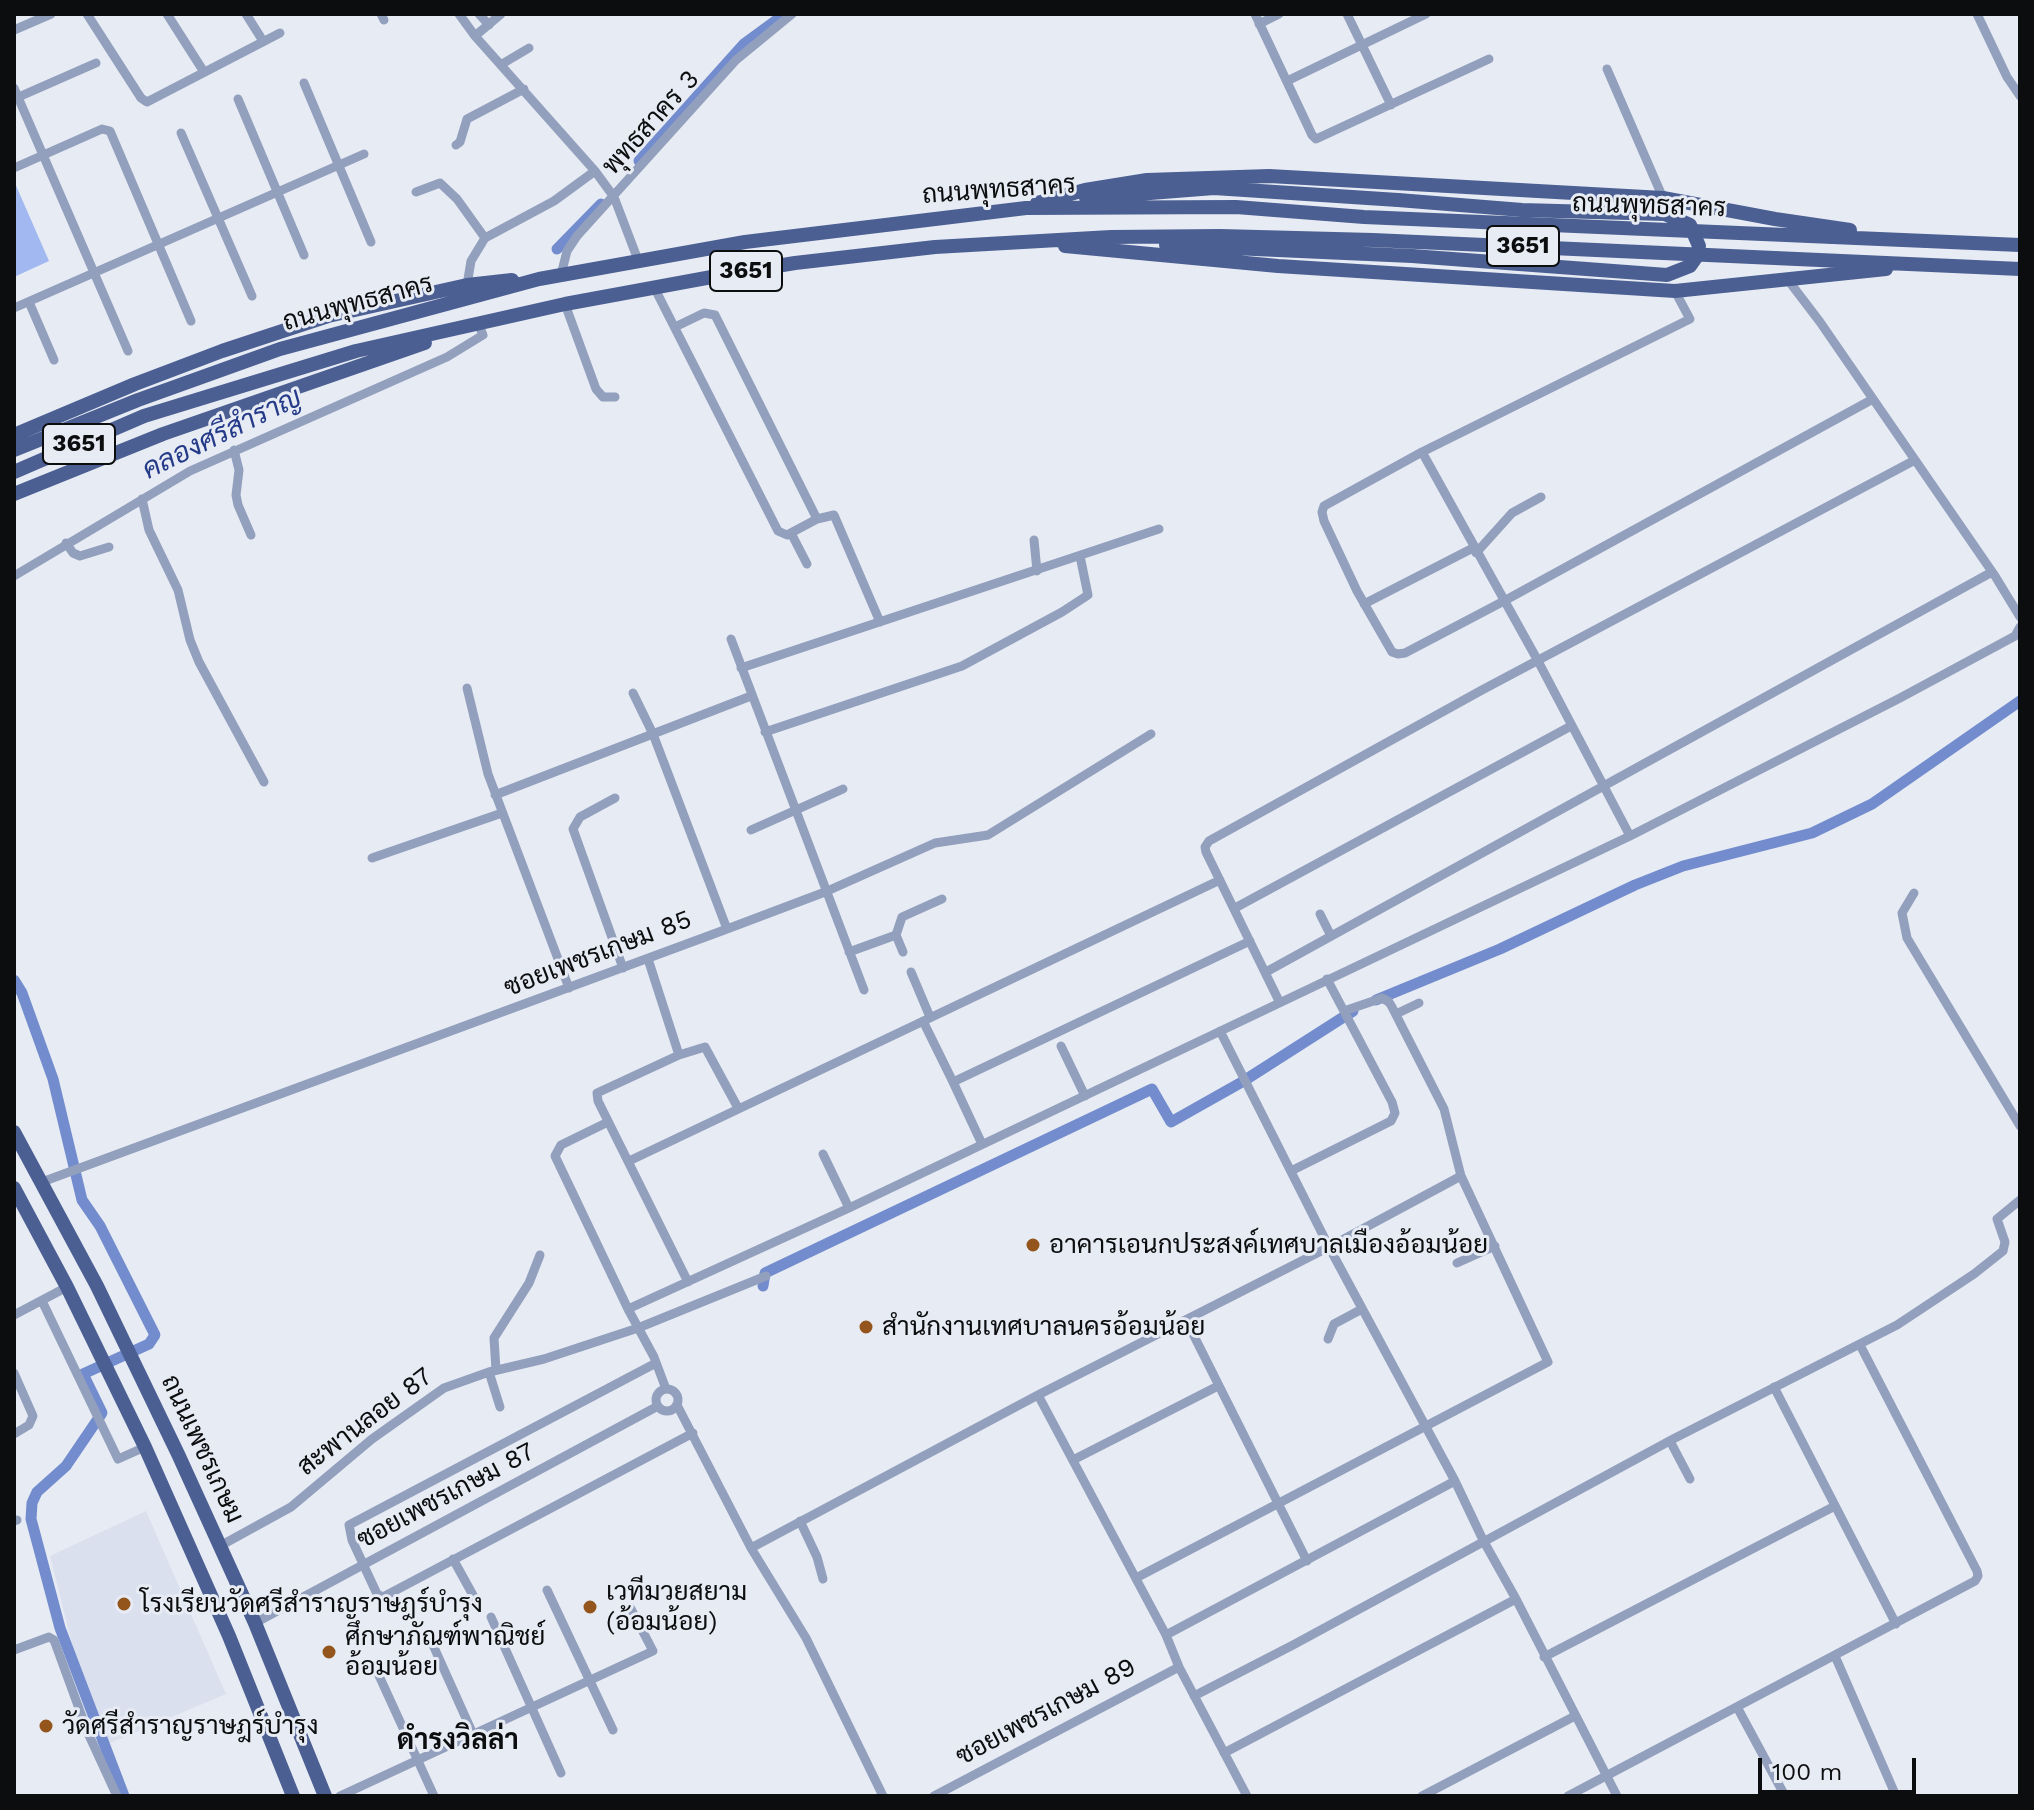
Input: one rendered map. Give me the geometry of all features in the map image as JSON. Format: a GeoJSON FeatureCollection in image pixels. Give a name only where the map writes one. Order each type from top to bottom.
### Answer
{"type":"FeatureCollection","features":[{"type":"Feature","properties":{"kind":"main road"},"geometry":{"type":"LineString","coordinates":[[1026,208],[1062,195],[1110,184],[1256,176],[1663,198],[1775,219],[1928,241]]}},
{"type":"Feature","properties":{"kind":"main road"},"geometry":{"type":"LineString","coordinates":[[1025,241],[1412,256],[1667,275],[1690,266],[1699,246],[1690,225],[1665,214],[1522,210],[1214,188],[1102,196],[1026,208]]}},
{"type":"Feature","properties":{"kind":"main road","name":"ถนนพุทธสาคร"},"geometry":{"type":"LineString","coordinates":[[14,450],[138,400],[280,349],[539,279],[822,231],[1026,208],[1236,207],[1364,217],[2020,245]]}},
{"type":"Feature","properties":{"kind":"main road","name":"ถนนพุทธสาคร"},"geometry":{"type":"LineString","coordinates":[[14,472],[144,416],[356,351],[654,287],[865,254],[1111,237],[1266,237],[2020,269]]}},
{"type":"Feature","properties":{"kind":"main road"},"geometry":{"type":"LineString","coordinates":[[1025,241],[1278,266],[1675,291],[1929,264]]}},
{"type":"Feature","properties":{"kind":"main road"},"geometry":{"type":"LineString","coordinates":[[14,435],[135,384],[328,316],[467,285],[539,279]]}},
{"type":"Feature","properties":{"kind":"main road"},"geometry":{"type":"LineString","coordinates":[[14,494],[163,434],[477,327]]}},
{"type":"Feature","properties":{"kind":"main road","name":"ถนนเพชรเกษม"},"geometry":{"type":"LineString","coordinates":[[14,1132],[129,1351],[255,1623],[325,1796]]}},
{"type":"Feature","properties":{"kind":"main road","name":"ถนนเพชรเกษม"},"geometry":{"type":"LineString","coordinates":[[14,1188],[67,1287],[145,1447],[229,1636],[293,1796]]}},
{"type":"Feature","properties":{"kind":"main road"},"geometry":{"type":"LineString","coordinates":[[209,1590],[235,1578]]}},
{"type":"Feature","properties":{"kind":"main road"},"geometry":{"type":"LineString","coordinates":[[229,1636],[255,1623]]}},
{"type":"Feature","properties":{"kind":"main road"},"geometry":{"type":"LineString","coordinates":[[273,1744],[299,1731]]}},
{"type":"Feature","properties":{"kind":"street"},"geometry":{"type":"LineString","coordinates":[[14,30],[51,14]]}},
{"type":"Feature","properties":{"kind":"street"},"geometry":{"type":"LineString","coordinates":[[87,14],[141,98],[147,102],[280,33]]}},
{"type":"Feature","properties":{"kind":"street"},"geometry":{"type":"LineString","coordinates":[[167,14],[204,72]]}},
{"type":"Feature","properties":{"kind":"street"},"geometry":{"type":"LineString","coordinates":[[246,14],[263,41]]}},
{"type":"Feature","properties":{"kind":"street"},"geometry":{"type":"LineString","coordinates":[[459,14],[598,175],[614,197],[638,260]]}},
{"type":"Feature","properties":{"kind":"street"},"geometry":{"type":"LineString","coordinates":[[479,14],[489,25]]}},
{"type":"Feature","properties":{"kind":"street"},"geometry":{"type":"LineString","coordinates":[[475,36],[501,14]]}},
{"type":"Feature","properties":{"kind":"street","name":"พุทธสาคร 3"},"geometry":{"type":"LineString","coordinates":[[561,275],[572,243],[736,60],[792,14]]}},
{"type":"Feature","properties":{"kind":"street"},"geometry":{"type":"LineString","coordinates":[[1279,14],[1257,19],[1316,139],[1489,59]]}},
{"type":"Feature","properties":{"kind":"street"},"geometry":{"type":"LineString","coordinates":[[1347,14],[1391,105]]}},
{"type":"Feature","properties":{"kind":"street"},"geometry":{"type":"LineString","coordinates":[[1287,81],[1426,14]]}},
{"type":"Feature","properties":{"kind":"street"},"geometry":{"type":"LineString","coordinates":[[1977,14],[2007,77],[2020,96]]}},
{"type":"Feature","properties":{"kind":"street"},"geometry":{"type":"LineString","coordinates":[[502,64],[529,48]]}},
{"type":"Feature","properties":{"kind":"street"},"geometry":{"type":"LineString","coordinates":[[96,63],[15,95],[128,351]]}},
{"type":"Feature","properties":{"kind":"street"},"geometry":{"type":"LineString","coordinates":[[1607,69],[1663,198]]}},
{"type":"Feature","properties":{"kind":"street"},"geometry":{"type":"LineString","coordinates":[[304,83],[371,242]]}},
{"type":"Feature","properties":{"kind":"street"},"geometry":{"type":"LineString","coordinates":[[456,145],[460,142],[467,119],[524,89]]}},
{"type":"Feature","properties":{"kind":"street"},"geometry":{"type":"LineString","coordinates":[[238,99],[304,255]]}},
{"type":"Feature","properties":{"kind":"street"},"geometry":{"type":"LineString","coordinates":[[14,168],[102,129],[110,131],[191,321]]}},
{"type":"Feature","properties":{"kind":"street"},"geometry":{"type":"LineString","coordinates":[[181,133],[252,296]]}},
{"type":"Feature","properties":{"kind":"street"},"geometry":{"type":"LineString","coordinates":[[14,308],[364,154]]}},
{"type":"Feature","properties":{"kind":"street"},"geometry":{"type":"LineString","coordinates":[[467,285],[471,261],[485,238],[598,175]]}},
{"type":"Feature","properties":{"kind":"street"},"geometry":{"type":"LineString","coordinates":[[416,192],[440,183],[457,199],[485,238]]}},
{"type":"Feature","properties":{"kind":"street"},"geometry":{"type":"LineString","coordinates":[[1788,280],[1915,460],[2020,617]]}},
{"type":"Feature","properties":{"kind":"street"},"geometry":{"type":"LineString","coordinates":[[654,287],[778,531],[784,535],[817,519],[831,515],[836,518],[880,622]]}},
{"type":"Feature","properties":{"kind":"street"},"geometry":{"type":"LineString","coordinates":[[1675,291],[1690,319],[1422,452],[1324,506],[1324,521],[1364,604],[1392,652],[1398,654],[1504,601],[1873,399]]}},
{"type":"Feature","properties":{"kind":"street"},"geometry":{"type":"LineString","coordinates":[[29,302],[54,360]]}},
{"type":"Feature","properties":{"kind":"street"},"geometry":{"type":"LineString","coordinates":[[565,304],[596,389],[603,397],[615,397]]}},
{"type":"Feature","properties":{"kind":"street"},"geometry":{"type":"LineString","coordinates":[[675,327],[704,313],[715,315],[817,519]]}},
{"type":"Feature","properties":{"kind":"street"},"geometry":{"type":"LineString","coordinates":[[14,576],[190,471],[447,357],[477,327]]}},
{"type":"Feature","properties":{"kind":"street"},"geometry":{"type":"LineString","coordinates":[[234,450],[239,470],[236,495],[251,535]]}},
{"type":"Feature","properties":{"kind":"street"},"geometry":{"type":"LineString","coordinates":[[1422,452],[1538,661],[1630,836]]}},
{"type":"Feature","properties":{"kind":"street"},"geometry":{"type":"LineString","coordinates":[[1279,1001],[1205,849],[1209,841],[1915,460]]}},
{"type":"Feature","properties":{"kind":"street"},"geometry":{"type":"LineString","coordinates":[[1364,604],[1474,550],[1512,513],[1541,497]]}},
{"type":"Feature","properties":{"kind":"street"},"geometry":{"type":"LineString","coordinates":[[142,499],[149,530],[178,590],[190,640],[199,662],[264,782]]}},
{"type":"Feature","properties":{"kind":"street"},"geometry":{"type":"LineString","coordinates":[[741,668],[1159,529]]}},
{"type":"Feature","properties":{"kind":"street"},"geometry":{"type":"LineString","coordinates":[[791,533],[807,564]]}},
{"type":"Feature","properties":{"kind":"street"},"geometry":{"type":"LineString","coordinates":[[1034,540],[1037,571]]}},
{"type":"Feature","properties":{"kind":"street"},"geometry":{"type":"LineString","coordinates":[[66,543],[73,553],[80,556],[109,547]]}},
{"type":"Feature","properties":{"kind":"street"},"geometry":{"type":"LineString","coordinates":[[765,732],[962,666],[1050,619],[1088,595],[1080,556]]}},
{"type":"Feature","properties":{"kind":"street"},"geometry":{"type":"LineString","coordinates":[[1266,972],[1605,788],[1992,572]]}},
{"type":"Feature","properties":{"kind":"street"},"geometry":{"type":"LineString","coordinates":[[628,1309],[849,1208],[1630,836],[1900,698],[2015,636],[2020,627]]}},
{"type":"Feature","properties":{"kind":"street"},"geometry":{"type":"LineString","coordinates":[[731,639],[864,990]]}},
{"type":"Feature","properties":{"kind":"street"},"geometry":{"type":"LineString","coordinates":[[467,688],[495,795],[569,988]]}},
{"type":"Feature","properties":{"kind":"street"},"geometry":{"type":"LineString","coordinates":[[633,693],[653,734],[727,929]]}},
{"type":"Feature","properties":{"kind":"street"},"geometry":{"type":"LineString","coordinates":[[495,795],[751,696]]}},
{"type":"Feature","properties":{"kind":"street"},"geometry":{"type":"LineString","coordinates":[[1235,908],[1571,726]]}},
{"type":"Feature","properties":{"kind":"street","name":"ซอยเพชรเกษม 85"},"geometry":{"type":"LineString","coordinates":[[42,1182],[825,892],[935,843],[988,835],[1151,734]]}},
{"type":"Feature","properties":{"kind":"street"},"geometry":{"type":"LineString","coordinates":[[751,830],[843,789]]}},
{"type":"Feature","properties":{"kind":"street"},"geometry":{"type":"LineString","coordinates":[[615,798],[580,817],[573,829],[623,968]]}},
{"type":"Feature","properties":{"kind":"street"},"geometry":{"type":"LineString","coordinates":[[372,858],[502,813]]}},
{"type":"Feature","properties":{"kind":"street"},"geometry":{"type":"LineString","coordinates":[[629,1161],[1220,880]]}},
{"type":"Feature","properties":{"kind":"street"},"geometry":{"type":"LineString","coordinates":[[1914,893],[1902,913],[1907,938],[2020,1126]]}},
{"type":"Feature","properties":{"kind":"street"},"geometry":{"type":"LineString","coordinates":[[903,952],[896,935],[902,917],[942,899]]}},
{"type":"Feature","properties":{"kind":"street"},"geometry":{"type":"LineString","coordinates":[[1320,914],[1331,936]]}},
{"type":"Feature","properties":{"kind":"street"},"geometry":{"type":"LineString","coordinates":[[849,952],[896,935]]}},
{"type":"Feature","properties":{"kind":"street"},"geometry":{"type":"LineString","coordinates":[[953,1082],[1250,941]]}},
{"type":"Feature","properties":{"kind":"street"},"geometry":{"type":"LineString","coordinates":[[648,959],[679,1055]]}},
{"type":"Feature","properties":{"kind":"street"},"geometry":{"type":"LineString","coordinates":[[911,972],[953,1082],[982,1144]]}},
{"type":"Feature","properties":{"kind":"street"},"geometry":{"type":"LineString","coordinates":[[1291,1171],[1391,1121],[1395,1113],[1327,979]]}},
{"type":"Feature","properties":{"kind":"street"},"geometry":{"type":"LineString","coordinates":[[1136,1578],[1548,1362],[1461,1176],[1444,1109],[1396,1014],[1389,1002],[1382,998],[1344,1011]]}},
{"type":"Feature","properties":{"kind":"street"},"geometry":{"type":"LineString","coordinates":[[1396,1014],[1419,1003]]}},
{"type":"Feature","properties":{"kind":"street"},"geometry":{"type":"LineString","coordinates":[[1220,1031],[1329,1247],[1455,1481],[1617,1796]]}},
{"type":"Feature","properties":{"kind":"street"},"geometry":{"type":"LineString","coordinates":[[1061,1046],[1085,1096]]}},
{"type":"Feature","properties":{"kind":"street"},"geometry":{"type":"LineString","coordinates":[[688,1282],[608,1122],[597,1093],[701,1047],[708,1049],[738,1108]]}},
{"type":"Feature","properties":{"kind":"street"},"geometry":{"type":"LineString","coordinates":[[608,1122],[561,1145],[555,1156],[666,1389],[676,1394],[677,1405],[751,1548],[806,1638],[883,1796]]}},
{"type":"Feature","properties":{"kind":"street"},"geometry":{"type":"LineString","coordinates":[[823,1154],[849,1208]]}},
{"type":"Feature","properties":{"kind":"street"},"geometry":{"type":"LineString","coordinates":[[751,1548],[1461,1176]]}},
{"type":"Feature","properties":{"kind":"street"},"geometry":{"type":"LineString","coordinates":[[1194,1696],[1670,1441],[1860,1345],[1933,1302],[2003,1251],[2005,1242],[1997,1219],[2020,1200]]}},
{"type":"Feature","properties":{"kind":"street"},"geometry":{"type":"LineString","coordinates":[[1457,1263],[1495,1246]]}},
{"type":"Feature","properties":{"kind":"street"},"geometry":{"type":"LineString","coordinates":[[500,1407],[492,1371],[494,1338],[529,1283],[540,1255]]}},
{"type":"Feature","properties":{"kind":"street","name":"สะพานลอย 87"},"geometry":{"type":"LineString","coordinates":[[220,1546],[291,1507],[363,1446],[444,1388],[638,1328],[766,1276]]}},
{"type":"Feature","properties":{"kind":"street"},"geometry":{"type":"LineString","coordinates":[[14,1315],[67,1287]]}},
{"type":"Feature","properties":{"kind":"street"},"geometry":{"type":"LineString","coordinates":[[42,1301],[118,1459],[145,1447]]}},
{"type":"Feature","properties":{"kind":"street"},"geometry":{"type":"LineString","coordinates":[[1328,1339],[1334,1324],[1362,1309]]}},
{"type":"Feature","properties":{"kind":"street"},"geometry":{"type":"LineString","coordinates":[[1186,1320],[1307,1561]]}},
{"type":"Feature","properties":{"kind":"street"},"geometry":{"type":"LineString","coordinates":[[1568,1796],[1975,1581],[1978,1576],[1860,1345]]}},
{"type":"Feature","properties":{"kind":"street"},"geometry":{"type":"LineString","coordinates":[[656,1363],[349,1525],[352,1540],[377,1594],[383,1597],[693,1433]]}},
{"type":"Feature","properties":{"kind":"street"},"geometry":{"type":"LineString","coordinates":[[14,1373],[33,1416],[29,1425],[14,1434]]}},
{"type":"Feature","properties":{"kind":"street"},"geometry":{"type":"LineString","coordinates":[[1073,1460],[1218,1386]]}},
{"type":"Feature","properties":{"kind":"street"},"geometry":{"type":"LineString","coordinates":[[1774,1387],[1896,1624]]}},
{"type":"Feature","properties":{"kind":"street"},"geometry":{"type":"LineString","coordinates":[[666,1389],[657,1395],[658,1406],[666,1411],[677,1405]]}},
{"type":"Feature","properties":{"kind":"street"},"geometry":{"type":"LineString","coordinates":[[1038,1395],[1166,1635],[1179,1667],[1247,1796]]}},
{"type":"Feature","properties":{"kind":"street","name":"ซอยเพชรเกษม 87"},"geometry":{"type":"LineString","coordinates":[[255,1623],[658,1406]]}},
{"type":"Feature","properties":{"kind":"street"},"geometry":{"type":"LineString","coordinates":[[1670,1441],[1690,1479]]}},
{"type":"Feature","properties":{"kind":"street"},"geometry":{"type":"LineString","coordinates":[[1166,1635],[1455,1481]]}},
{"type":"Feature","properties":{"kind":"street"},"geometry":{"type":"LineString","coordinates":[[1544,1657],[1835,1506]]}},
{"type":"Feature","properties":{"kind":"street"},"geometry":{"type":"LineString","coordinates":[[800,1521],[817,1557],[823,1579]]}},
{"type":"Feature","properties":{"kind":"street"},"geometry":{"type":"LineString","coordinates":[[453,1559],[479,1606]]}},
{"type":"Feature","properties":{"kind":"street"},"geometry":{"type":"LineString","coordinates":[[547,1590],[613,1730]]}},
{"type":"Feature","properties":{"kind":"street"},"geometry":{"type":"LineString","coordinates":[[1224,1753],[1516,1599]]}},
{"type":"Feature","properties":{"kind":"street"},"geometry":{"type":"LineString","coordinates":[[340,1796],[653,1651],[630,1607]]}},
{"type":"Feature","properties":{"kind":"street"},"geometry":{"type":"LineString","coordinates":[[491,1617],[561,1773]]}},
{"type":"Feature","properties":{"kind":"street"},"geometry":{"type":"LineString","coordinates":[[14,1650],[49,1637],[54,1640],[88,1733],[117,1796]]}},
{"type":"Feature","properties":{"kind":"street"},"geometry":{"type":"LineString","coordinates":[[433,1645],[473,1734]]}},
{"type":"Feature","properties":{"kind":"street"},"geometry":{"type":"LineString","coordinates":[[1835,1656],[1896,1796]]}},
{"type":"Feature","properties":{"kind":"street","name":"ซอยเพชรเกษม 89"},"geometry":{"type":"LineString","coordinates":[[934,1796],[1179,1667]]}},
{"type":"Feature","properties":{"kind":"street"},"geometry":{"type":"LineString","coordinates":[[376,1669],[434,1796]]}},
{"type":"Feature","properties":{"kind":"street"},"geometry":{"type":"LineString","coordinates":[[1737,1707],[1785,1796]]}},
{"type":"Feature","properties":{"kind":"street"},"geometry":{"type":"LineString","coordinates":[[1422,1796],[1575,1716]]}},
{"type":"Feature","properties":{"kind":"shaded area"},"geometry":{"type":"Polygon","coordinates":[[[14,181],[49,261],[14,277],[14,181]]]}},
{"type":"Feature","properties":{"kind":"shaded area","name":"โรงเรียนวัดศรีสําราญราษฎร์บํารุง"},"geometry":{"type":"Polygon","coordinates":[[[146,1511],[226,1694],[108,1744],[74,1652],[50,1556],[146,1511]]]}},
{"type":"Feature","properties":{"kind":"waterway","name":"คลองศรีสำราญ"},"geometry":{"type":"LineString","coordinates":[[639,161],[744,44],[785,14]]}},
{"type":"Feature","properties":{"kind":"waterway","name":"คลองศรีสำราญ"},"geometry":{"type":"LineString","coordinates":[[557,249],[601,204]]}},
{"type":"Feature","properties":{"kind":"waterway"},"geometry":{"type":"LineString","coordinates":[[1376,1000],[1500,949],[1635,885],[1683,866],[1812,833],[1872,804],[2020,701]]}},
{"type":"Feature","properties":{"kind":"waterway"},"geometry":{"type":"LineString","coordinates":[[14,980],[22,993],[53,1079],[82,1200],[100,1226],[155,1335],[149,1344],[83,1374],[102,1413],[66,1466],[37,1492],[32,1503],[31,1519],[60,1628],[124,1796]]}},
{"type":"Feature","properties":{"kind":"waterway"},"geometry":{"type":"LineString","coordinates":[[763,1286],[765,1273],[1152,1089],[1171,1122],[1242,1082],[1353,1011]]}},
{"type":"Feature","properties":{"kind":"place","name":"อาคารเอนกประสงค์เทศบาลเมืองอ้อมน้อย"},"geometry":{"type":"Point","coordinates":[1033,1245]}},
{"type":"Feature","properties":{"kind":"place","name":"สำนักงานเทศบาลนครอ้อมน้อย"},"geometry":{"type":"Point","coordinates":[866,1327]}},
{"type":"Feature","properties":{"kind":"place","name":"โรงเรียนวัดศรีสําราญราษฎร์บํารุง"},"geometry":{"type":"Point","coordinates":[124,1604]}},
{"type":"Feature","properties":{"kind":"place","name":"เวทีมวยสยาม (อ้อมน้อย)"},"geometry":{"type":"Point","coordinates":[590,1607]}},
{"type":"Feature","properties":{"kind":"place","name":"ศึกษาภัณฑ์พาณิชย์ อ้อมน้อย"},"geometry":{"type":"Point","coordinates":[329,1652]}},
{"type":"Feature","properties":{"kind":"place","name":"วัดศรีสําราญราษฎร์บํารุง"},"geometry":{"type":"Point","coordinates":[46,1726]}},
{"type":"Feature","properties":{"kind":"district","name":"ดำรงวิลล่า"},"geometry":{"type":"Point","coordinates":[458,1741]}}]}
